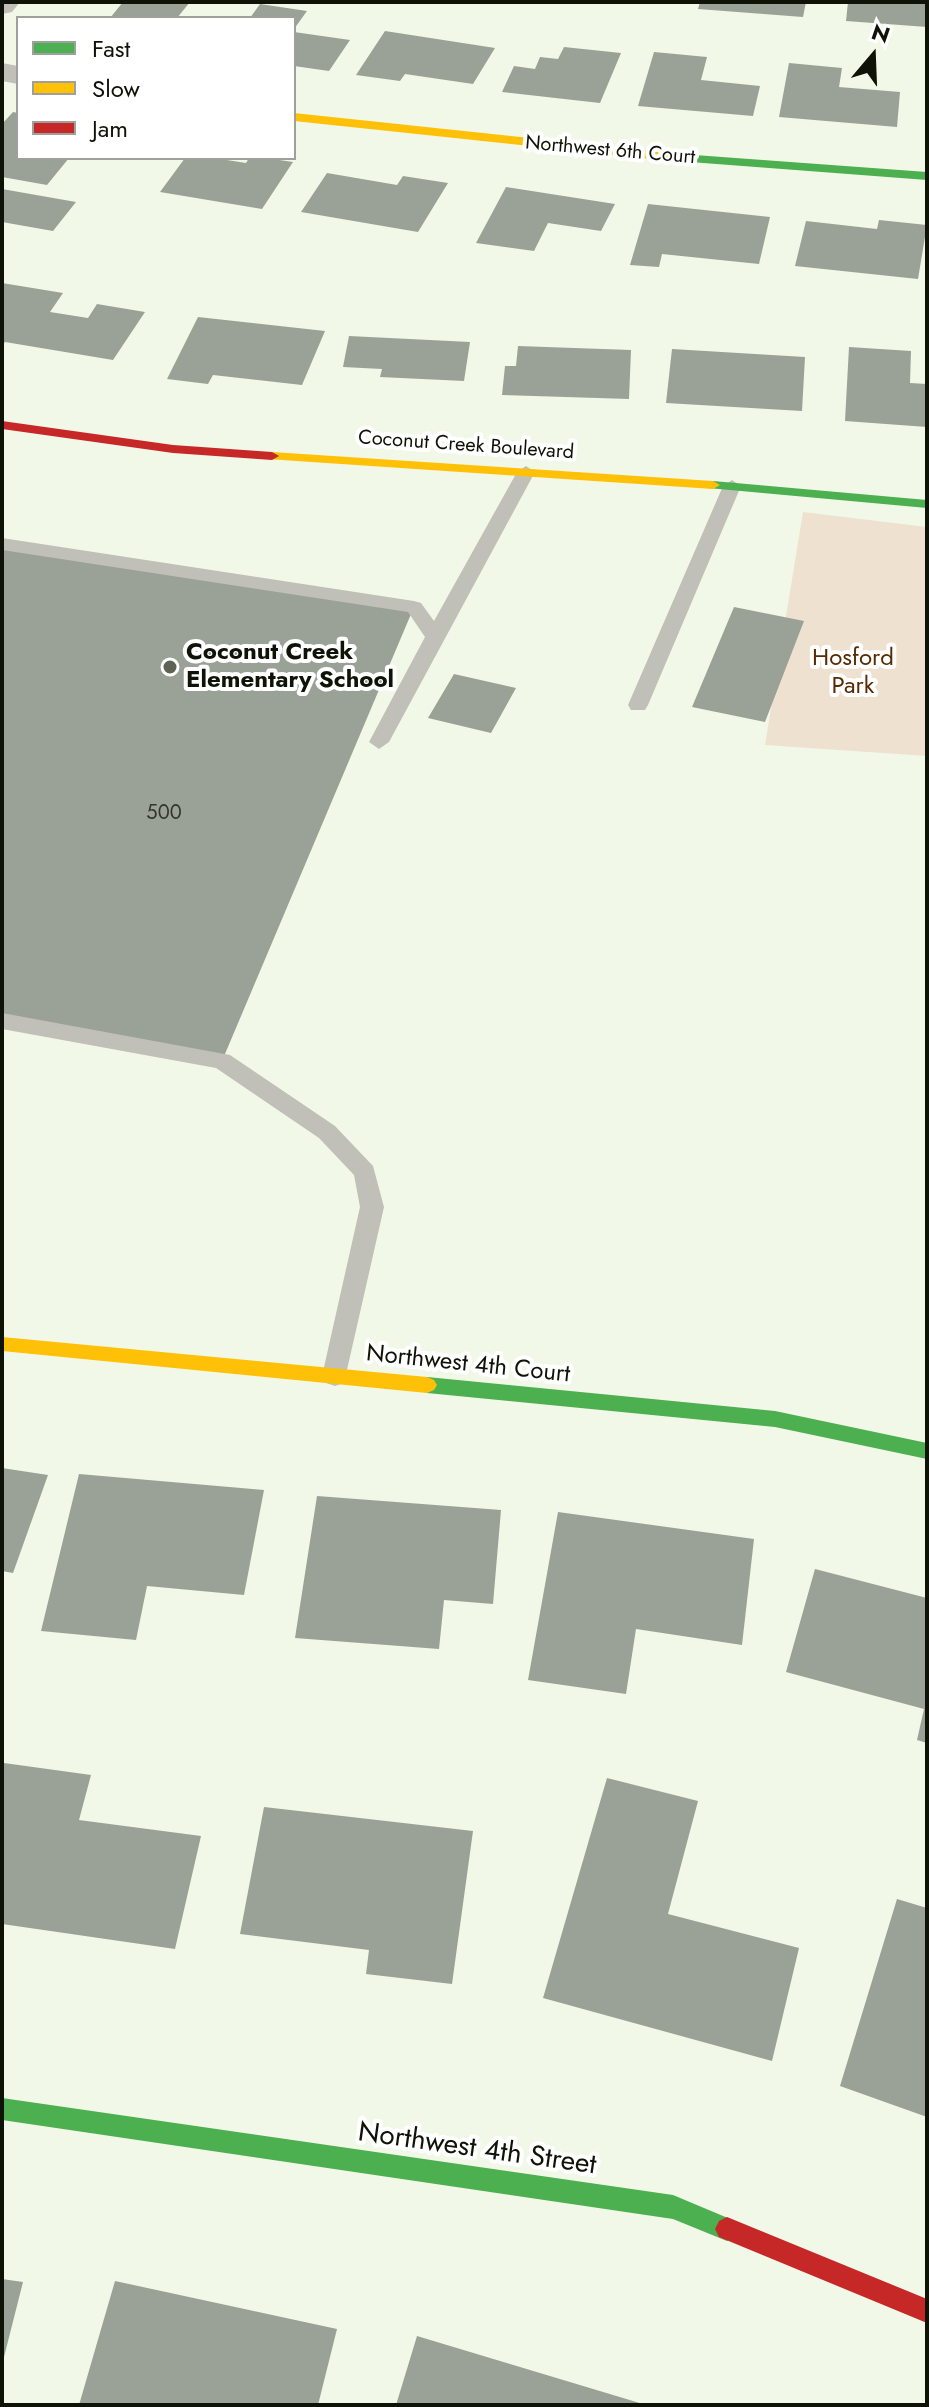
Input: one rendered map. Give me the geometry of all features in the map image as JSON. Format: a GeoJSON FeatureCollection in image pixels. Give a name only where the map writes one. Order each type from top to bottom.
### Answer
{"type":"FeatureCollection","features":[{"type":"Feature","properties":{"kind":"street","name":"Northwest 6th Court"},"geometry":{"type":"LineString","coordinates":[[296,117],[613,153],[927,176]]}},
{"type":"Feature","properties":{"kind":"street","name":"Coconut Creek Boulevard"},"geometry":{"type":"LineString","coordinates":[[2,425],[173,449],[732,486],[927,504]]}},
{"type":"Feature","properties":{"kind":"street","name":"Northwest 4th Court"},"geometry":{"type":"LineString","coordinates":[[2,1344],[775,1419],[927,1451]]}},
{"type":"Feature","properties":{"kind":"street","name":"Northwest 4th Street"},"geometry":{"type":"LineString","coordinates":[[2,2109],[673,2207],[927,2311]]}},
{"type":"Feature","properties":{"kind":"lane"},"geometry":{"type":"LineString","coordinates":[[379,742],[526,472]]}},
{"type":"Feature","properties":{"kind":"lane"},"geometry":{"type":"LineString","coordinates":[[638,705],[732,486]]}},
{"type":"Feature","properties":{"kind":"lane"},"geometry":{"type":"LineString","coordinates":[[2,544],[414,607],[435,637]]}},
{"type":"Feature","properties":{"kind":"lane"},"geometry":{"type":"LineString","coordinates":[[2,1021],[222,1061],[327,1132],[365,1172],[372,1207],[335,1376]]}},
{"type":"Feature","properties":{"kind":"green space","name":"Hosford Park"},"geometry":{"type":"Polygon","coordinates":[[[803,512],[927,527],[927,756],[765,745],[803,512]]]}},
{"type":"Feature","properties":{"kind":"building"},"geometry":{"type":"Polygon","coordinates":[[[123,2],[190,2],[179,16],[112,16],[123,2]]]}},
{"type":"Feature","properties":{"kind":"building"},"geometry":{"type":"Polygon","coordinates":[[[700,2],[806,2],[803,17],[698,9],[700,2]]]}},
{"type":"Feature","properties":{"kind":"building"},"geometry":{"type":"Polygon","coordinates":[[[848,2],[927,2],[927,27],[846,21],[848,2]]]}},
{"type":"Feature","properties":{"kind":"building"},"geometry":{"type":"Polygon","coordinates":[[[260,4],[307,11],[296,26],[296,16],[251,16],[260,4]]]}},
{"type":"Feature","properties":{"kind":"building"},"geometry":{"type":"Polygon","coordinates":[[[385,31],[495,48],[473,84],[405,74],[400,81],[356,75],[385,31]]]}},
{"type":"Feature","properties":{"kind":"building"},"geometry":{"type":"Polygon","coordinates":[[[296,32],[350,40],[329,71],[296,66],[296,32]]]}},
{"type":"Feature","properties":{"kind":"building"},"geometry":{"type":"Polygon","coordinates":[[[564,47],[621,53],[600,103],[502,92],[514,66],[535,69],[540,57],[558,59],[564,47]]]}},
{"type":"Feature","properties":{"kind":"building"},"geometry":{"type":"Polygon","coordinates":[[[654,52],[707,57],[701,80],[760,86],[753,116],[638,106],[654,52]]]}},
{"type":"Feature","properties":{"kind":"building"},"geometry":{"type":"Polygon","coordinates":[[[789,63],[842,68],[839,87],[900,92],[897,127],[779,117],[789,63]]]}},
{"type":"Feature","properties":{"kind":"building"},"geometry":{"type":"Polygon","coordinates":[[[16,113],[16,160],[67,160],[47,185],[2,177],[2,124],[16,113]]]}},
{"type":"Feature","properties":{"kind":"building"},"geometry":{"type":"Polygon","coordinates":[[[184,160],[293,162],[262,209],[160,192],[184,160]]]}},
{"type":"Feature","properties":{"kind":"building"},"geometry":{"type":"Polygon","coordinates":[[[327,173],[397,185],[403,176],[448,183],[418,232],[301,212],[327,173]]]}},
{"type":"Feature","properties":{"kind":"building"},"geometry":{"type":"Polygon","coordinates":[[[506,187],[615,204],[601,231],[548,223],[534,251],[476,243],[506,187]]]}},
{"type":"Feature","properties":{"kind":"building"},"geometry":{"type":"Polygon","coordinates":[[[2,189],[76,202],[53,231],[2,222],[2,189]]]}},
{"type":"Feature","properties":{"kind":"building"},"geometry":{"type":"Polygon","coordinates":[[[648,204],[770,217],[759,264],[662,254],[659,267],[630,265],[648,204]]]}},
{"type":"Feature","properties":{"kind":"building"},"geometry":{"type":"Polygon","coordinates":[[[879,220],[927,225],[918,279],[795,266],[806,221],[877,229],[879,220]]]}},
{"type":"Feature","properties":{"kind":"building"},"geometry":{"type":"Polygon","coordinates":[[[2,283],[63,293],[50,312],[88,318],[97,304],[145,312],[113,360],[5,342],[2,346],[2,283]]]}},
{"type":"Feature","properties":{"kind":"building"},"geometry":{"type":"Polygon","coordinates":[[[198,317],[325,331],[302,385],[213,375],[208,384],[167,379],[198,317]]]}},
{"type":"Feature","properties":{"kind":"building"},"geometry":{"type":"Polygon","coordinates":[[[349,336],[470,342],[464,381],[380,377],[382,369],[343,367],[349,336]]]}},
{"type":"Feature","properties":{"kind":"building"},"geometry":{"type":"Polygon","coordinates":[[[518,346],[631,350],[629,399],[502,395],[505,366],[516,366],[518,346]]]}},
{"type":"Feature","properties":{"kind":"building"},"geometry":{"type":"Polygon","coordinates":[[[849,347],[911,351],[910,383],[927,384],[927,427],[845,421],[849,347]]]}},
{"type":"Feature","properties":{"kind":"building"},"geometry":{"type":"Polygon","coordinates":[[[672,349],[805,357],[802,411],[666,403],[672,349]]]}},
{"type":"Feature","properties":{"kind":"building","name":"Coconut Creek Elementary School"},"geometry":{"type":"Polygon","coordinates":[[[2,544],[414,607],[222,1061],[2,1021],[2,544]]]}},
{"type":"Feature","properties":{"kind":"building"},"geometry":{"type":"Polygon","coordinates":[[[734,607],[804,621],[765,722],[692,707],[734,607]]]}},
{"type":"Feature","properties":{"kind":"building"},"geometry":{"type":"Polygon","coordinates":[[[454,674],[516,688],[491,733],[428,718],[454,674]]]}},
{"type":"Feature","properties":{"kind":"building"},"geometry":{"type":"Polygon","coordinates":[[[2,1468],[48,1475],[13,1573],[2,1571],[2,1468]]]}},
{"type":"Feature","properties":{"kind":"building"},"geometry":{"type":"Polygon","coordinates":[[[79,1474],[264,1490],[244,1595],[147,1586],[136,1640],[41,1631],[79,1474]]]}},
{"type":"Feature","properties":{"kind":"building"},"geometry":{"type":"Polygon","coordinates":[[[317,1496],[501,1510],[493,1604],[444,1600],[439,1649],[295,1638],[317,1496]]]}},
{"type":"Feature","properties":{"kind":"building"},"geometry":{"type":"Polygon","coordinates":[[[558,1512],[754,1539],[742,1645],[636,1629],[626,1694],[528,1680],[558,1512]]]}},
{"type":"Feature","properties":{"kind":"building"},"geometry":{"type":"Polygon","coordinates":[[[815,1569],[927,1598],[927,1743],[917,1740],[924,1709],[786,1672],[815,1569]]]}},
{"type":"Feature","properties":{"kind":"building"},"geometry":{"type":"Polygon","coordinates":[[[4,1763],[91,1775],[79,1820],[201,1836],[175,1949],[2,1924],[4,1763]]]}},
{"type":"Feature","properties":{"kind":"building"},"geometry":{"type":"Polygon","coordinates":[[[607,1778],[698,1801],[668,1914],[799,1948],[772,2061],[543,1998],[607,1778]]]}},
{"type":"Feature","properties":{"kind":"building"},"geometry":{"type":"Polygon","coordinates":[[[264,1807],[473,1831],[452,1984],[366,1974],[369,1950],[240,1934],[264,1807]]]}},
{"type":"Feature","properties":{"kind":"building"},"geometry":{"type":"Polygon","coordinates":[[[897,1899],[927,1908],[927,2117],[840,2086],[897,1899]]]}},
{"type":"Feature","properties":{"kind":"building"},"geometry":{"type":"Polygon","coordinates":[[[2,2279],[23,2282],[3,2361],[2,2361],[2,2279]]]}},
{"type":"Feature","properties":{"kind":"building"},"geometry":{"type":"Polygon","coordinates":[[[115,2281],[337,2329],[318,2405],[79,2405],[115,2281]]]}},
{"type":"Feature","properties":{"kind":"building"},"geometry":{"type":"Polygon","coordinates":[[[417,2336],[643,2404],[643,2405],[396,2405],[417,2336]]]}},
{"type":"Feature","properties":{"kind":"traffic: fast"},"geometry":{"type":"LineString","coordinates":[[681,158],[927,176]]}},
{"type":"Feature","properties":{"kind":"traffic: fast"},"geometry":{"type":"LineString","coordinates":[[713,485],[927,504]]}},
{"type":"Feature","properties":{"kind":"traffic: fast"},"geometry":{"type":"LineString","coordinates":[[427,1385],[775,1419],[927,1451]]}},
{"type":"Feature","properties":{"kind":"traffic: fast"},"geometry":{"type":"LineString","coordinates":[[2,2109],[673,2207],[727,2229]]}},
{"type":"Feature","properties":{"kind":"traffic: slow"},"geometry":{"type":"LineString","coordinates":[[296,117],[681,158]]}},
{"type":"Feature","properties":{"kind":"traffic: slow"},"geometry":{"type":"LineString","coordinates":[[272,456],[713,485]]}},
{"type":"Feature","properties":{"kind":"traffic: slow"},"geometry":{"type":"LineString","coordinates":[[2,1344],[427,1385]]}},
{"type":"Feature","properties":{"kind":"traffic: jam"},"geometry":{"type":"LineString","coordinates":[[2,425],[173,449],[272,456]]}},
{"type":"Feature","properties":{"kind":"traffic: jam"},"geometry":{"type":"LineString","coordinates":[[727,2229],[927,2311]]}},
{"type":"Feature","properties":{"kind":"place","name":"Coconut Creek Elementary School"},"geometry":{"type":"Point","coordinates":[170,667]}}]}
